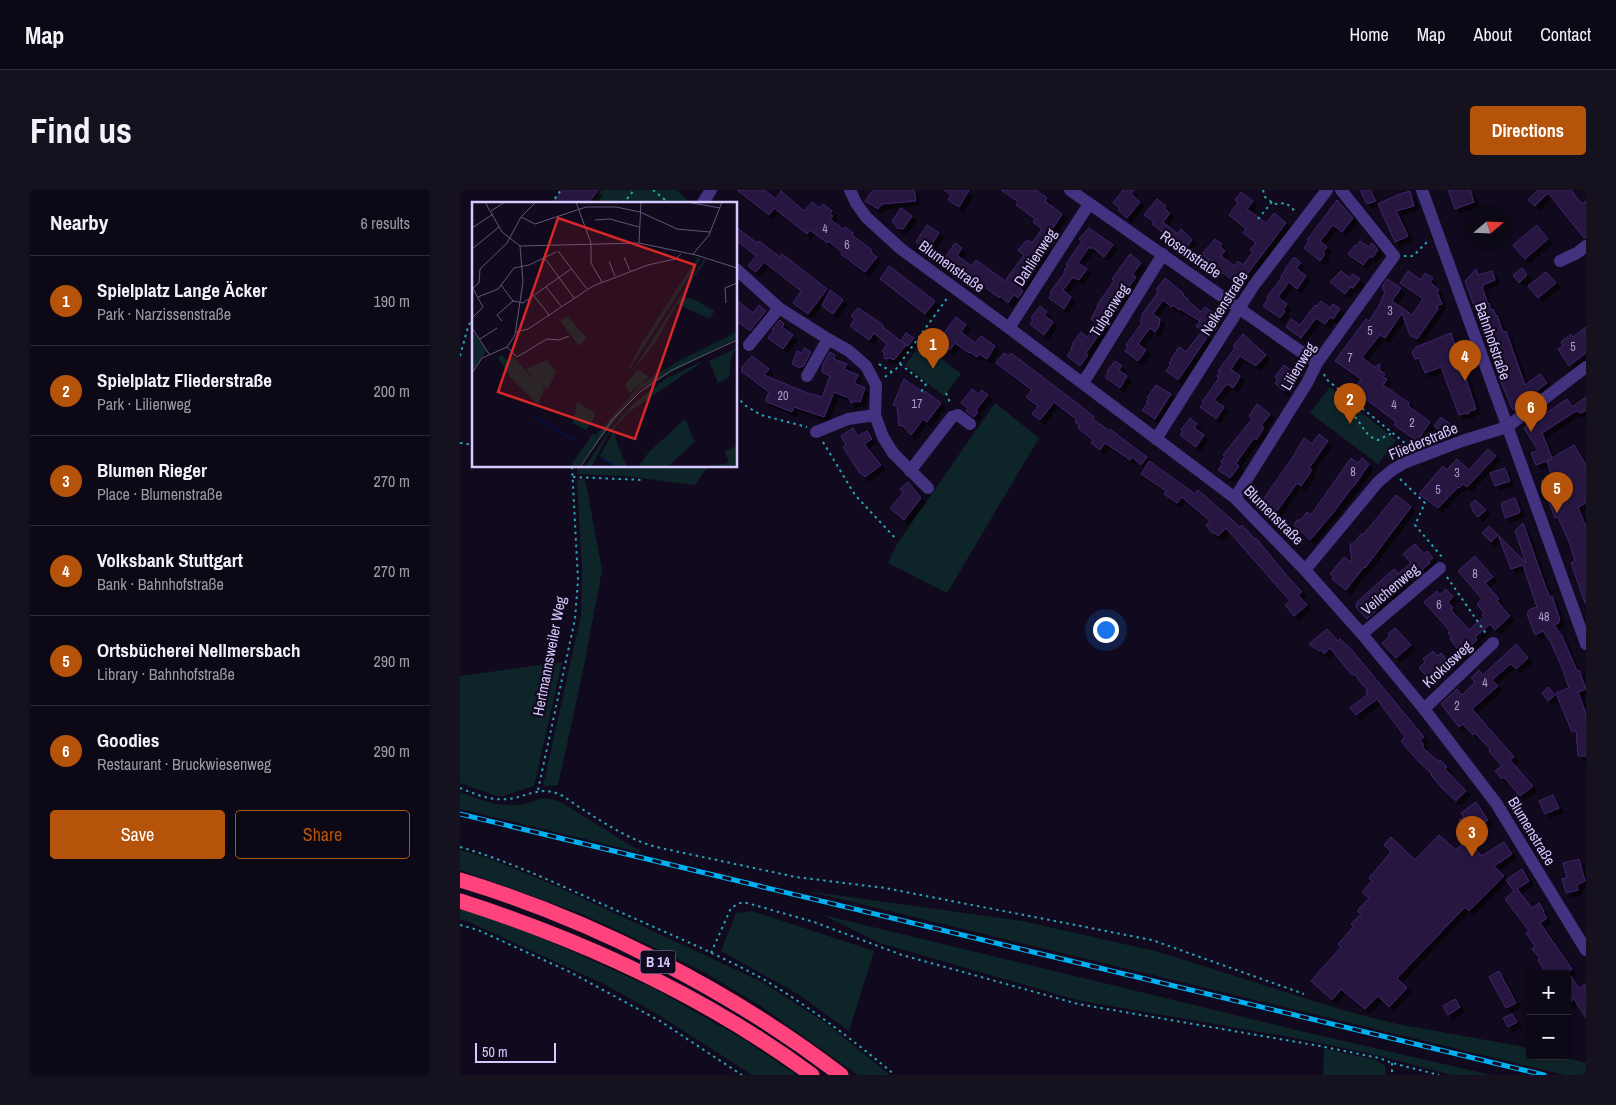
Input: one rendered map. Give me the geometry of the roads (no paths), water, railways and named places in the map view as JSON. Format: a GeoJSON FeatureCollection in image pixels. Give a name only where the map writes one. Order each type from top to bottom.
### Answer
{"type":"FeatureCollection","features":[{"type":"Feature","properties":{"kind":"highway","name":"B 14"},"geometry":{"type":"LineString","coordinates":[[460,880],[535,906],[626,946],[751,1012],[790,1037],[841,1075]]}},
{"type":"Feature","properties":{"kind":"highway","name":"B 14"},"geometry":{"type":"LineString","coordinates":[[460,901],[564,939],[648,976],[701,1004],[812,1075]]}},
{"type":"Feature","properties":{"kind":"street"},"geometry":{"type":"LineString","coordinates":[[703,202],[711,190]]}},
{"type":"Feature","properties":{"kind":"street","name":"Blumenstraße"},"geometry":{"type":"LineString","coordinates":[[850,190],[861,210],[884,235],[1234,498],[1305,570],[1362,634],[1424,709],[1496,803],[1586,950]]}},
{"type":"Feature","properties":{"kind":"street","name":"Rosenstraße"},"geometry":{"type":"LineString","coordinates":[[1070,190],[1240,307],[1317,363]]}},
{"type":"Feature","properties":{"kind":"street","name":"Nelkenstraße"},"geometry":{"type":"LineString","coordinates":[[1156,439],[1254,285],[1327,190]]}},
{"type":"Feature","properties":{"kind":"street","name":"Lilienweg"},"geometry":{"type":"LineString","coordinates":[[1234,498],[1307,383],[1317,363],[1394,256],[1341,190]]}},
{"type":"Feature","properties":{"kind":"street","name":"Bahnhofstraße"},"geometry":{"type":"LineString","coordinates":[[1422,190],[1586,644]]}},
{"type":"Feature","properties":{"kind":"street","name":"Dahlienweg"},"geometry":{"type":"LineString","coordinates":[[1009,328],[1089,204]]}},
{"type":"Feature","properties":{"kind":"street"},"geometry":{"type":"LineString","coordinates":[[1560,261],[1577,253],[1586,246]]}},
{"type":"Feature","properties":{"kind":"street","name":"Tulpenweg"},"geometry":{"type":"LineString","coordinates":[[1082,383],[1163,254]]}},
{"type":"Feature","properties":{"kind":"street"},"geometry":{"type":"LineString","coordinates":[[738,271],[779,308],[858,358],[872,375],[876,385],[875,415],[883,437],[893,453],[928,488]]}},
{"type":"Feature","properties":{"kind":"street"},"geometry":{"type":"LineString","coordinates":[[749,345],[779,308]]}},
{"type":"Feature","properties":{"kind":"street"},"geometry":{"type":"LineString","coordinates":[[808,376],[828,340]]}},
{"type":"Feature","properties":{"kind":"street","name":"Fliederstraße"},"geometry":{"type":"LineString","coordinates":[[1305,570],[1378,482],[1391,471],[1421,456],[1507,427],[1586,368]]}},
{"type":"Feature","properties":{"kind":"street"},"geometry":{"type":"LineString","coordinates":[[910,471],[955,414],[970,424]]}},
{"type":"Feature","properties":{"kind":"street"},"geometry":{"type":"LineString","coordinates":[[816,432],[848,419],[875,415]]}},
{"type":"Feature","properties":{"kind":"street","name":"Veilchenweg"},"geometry":{"type":"LineString","coordinates":[[1362,634],[1440,568]]}},
{"type":"Feature","properties":{"kind":"street","name":"Krokusweg"},"geometry":{"type":"LineString","coordinates":[[1424,709],[1493,643]]}},
{"type":"Feature","properties":{"kind":"railway"},"geometry":{"type":"LineString","coordinates":[[460,814],[1544,1075]]}},
{"type":"Feature","properties":{"kind":"place","name":"Spielplatz Lange Äcker"},"geometry":{"type":"Point","coordinates":[933,369]}},
{"type":"Feature","properties":{"kind":"place","name":"Volksbank Stuttgart"},"geometry":{"type":"Point","coordinates":[1465,381]}},
{"type":"Feature","properties":{"kind":"place","name":"Spielplatz Fliederstraße"},"geometry":{"type":"Point","coordinates":[1350,424]}},
{"type":"Feature","properties":{"kind":"place","name":"Goodies"},"geometry":{"type":"Point","coordinates":[1531,432]}},
{"type":"Feature","properties":{"kind":"place","name":"Ortsbücherei Nellmersbach"},"geometry":{"type":"Point","coordinates":[1557,513]}},
{"type":"Feature","properties":{"kind":"place","name":"Blumen Rieger"},"geometry":{"type":"Point","coordinates":[1472,857]}}]}
